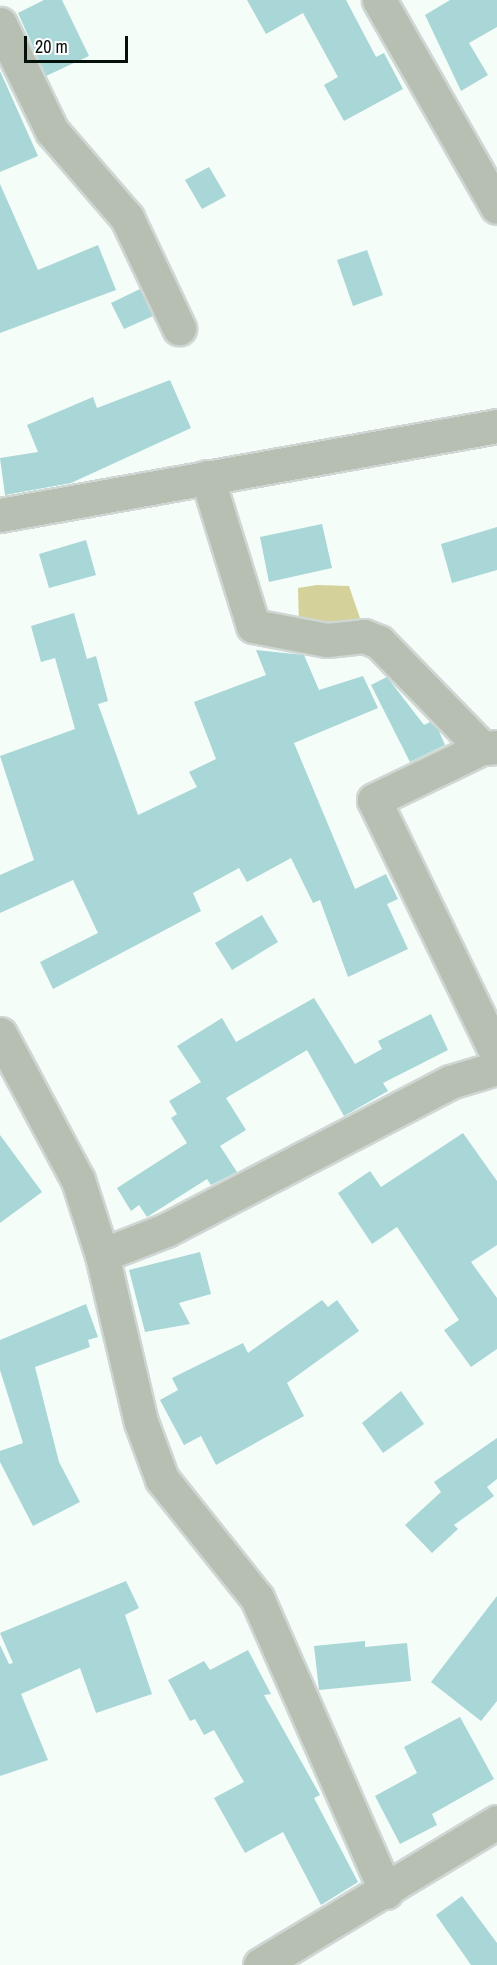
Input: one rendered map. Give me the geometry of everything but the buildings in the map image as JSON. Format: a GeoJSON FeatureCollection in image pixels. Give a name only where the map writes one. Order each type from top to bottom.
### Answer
{"type":"FeatureCollection","features":[{"type":"Feature","properties":{"kind":"street"},"geometry":{"type":"LineString","coordinates":[[379,0],[497,207]]}},
{"type":"Feature","properties":{"kind":"street"},"geometry":{"type":"LineString","coordinates":[[0,24],[52,131],[126,218],[179,328]]}},
{"type":"Feature","properties":{"kind":"street"},"geometry":{"type":"LineString","coordinates":[[0,515],[497,426]]}},
{"type":"Feature","properties":{"kind":"street"},"geometry":{"type":"LineString","coordinates":[[207,477],[253,626],[327,640],[364,636],[379,642],[490,747],[375,800],[497,1054]]}},
{"type":"Feature","properties":{"kind":"street"},"geometry":{"type":"LineString","coordinates":[[4,1052],[78,1180],[102,1255],[141,1422],[162,1479],[257,1598],[386,1892]]}},
{"type":"Feature","properties":{"kind":"street"},"geometry":{"type":"LineString","coordinates":[[102,1255],[166,1230],[450,1082],[497,1068]]}},
{"type":"Feature","properties":{"kind":"street"},"geometry":{"type":"LineString","coordinates":[[260,1965],[386,1892],[497,1822]]}},
{"type":"Feature","properties":{"kind":"shaded area"},"geometry":{"type":"Polygon","coordinates":[[[317,585],[349,586],[363,627],[299,625],[298,588],[317,585]]]}}]}
